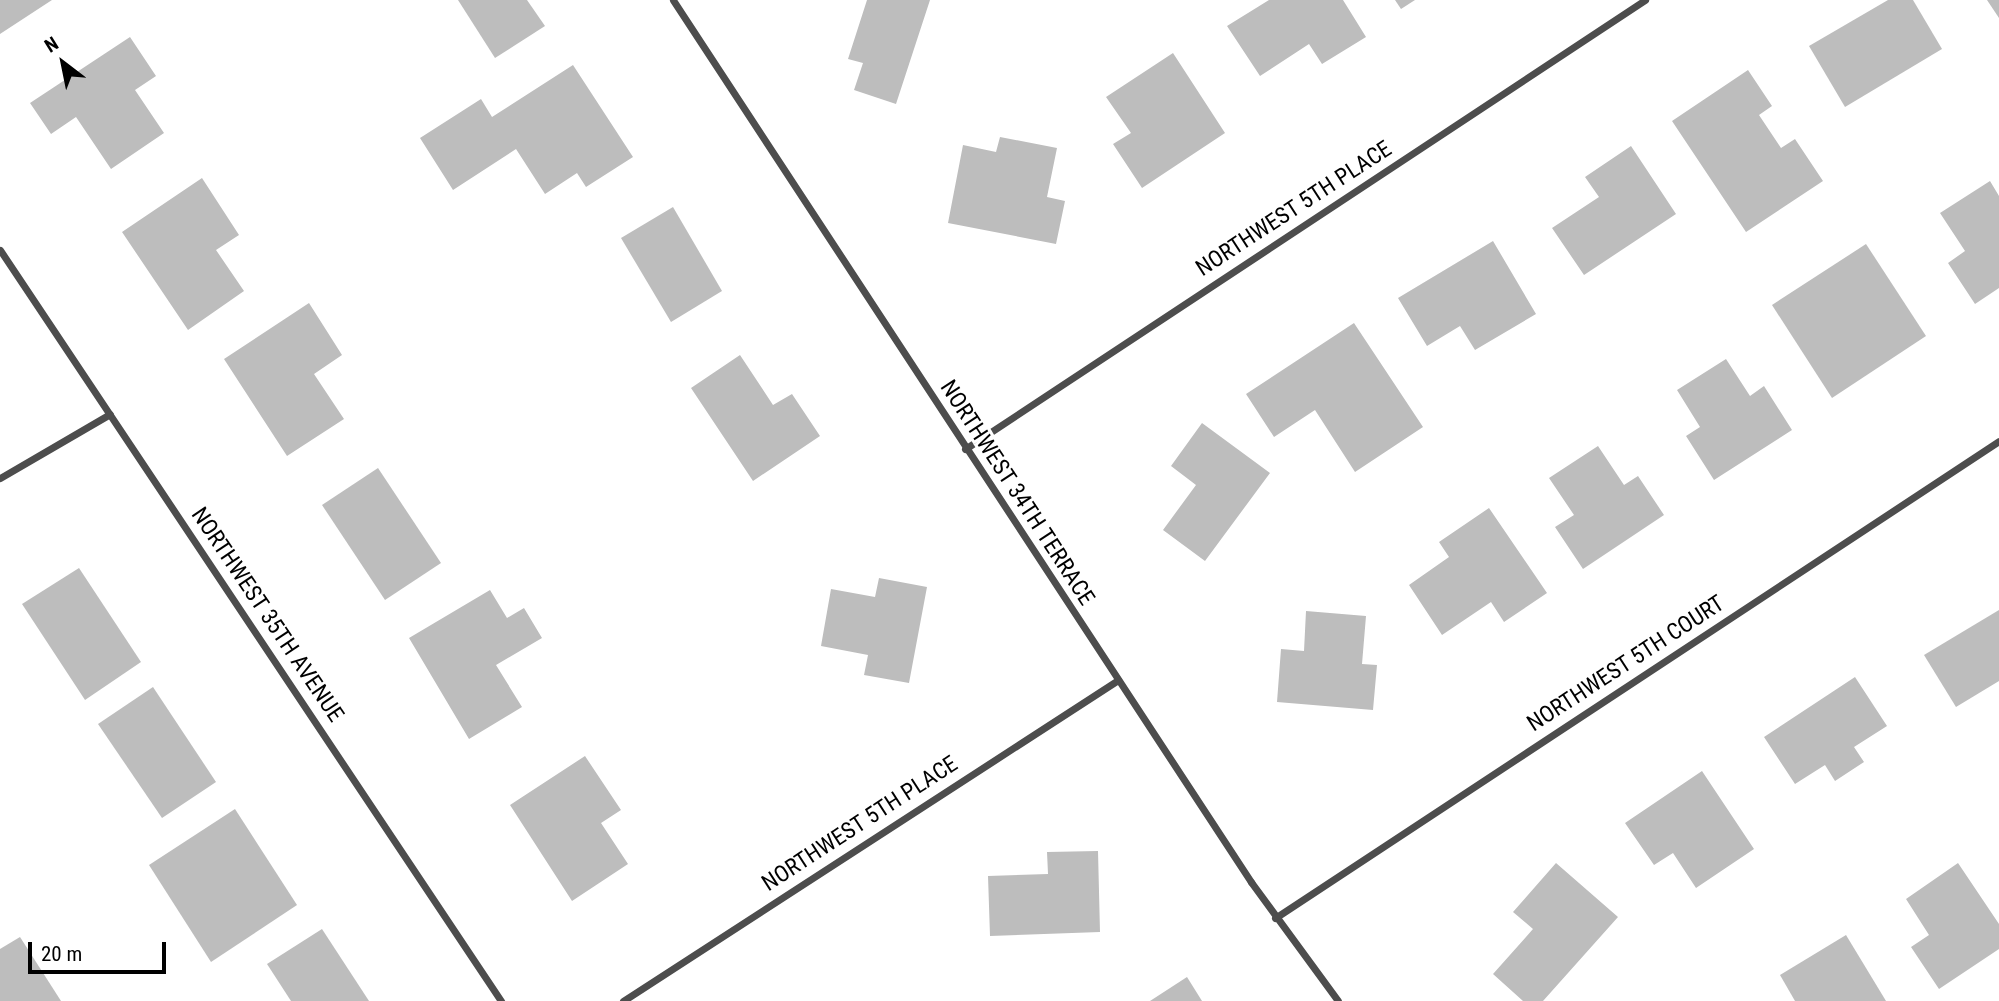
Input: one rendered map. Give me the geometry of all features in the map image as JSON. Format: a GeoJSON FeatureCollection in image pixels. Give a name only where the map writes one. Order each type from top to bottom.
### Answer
{"type":"FeatureCollection","features":[{"type":"Feature","properties":{"kind":"street","name":"NORTHWEST 34TH TERRACE"},"geometry":{"type":"LineString","coordinates":[[673,0],[1275,918],[1338,1001]]}},
{"type":"Feature","properties":{"kind":"street","name":"NORTHWEST 5TH PLACE"},"geometry":{"type":"LineString","coordinates":[[965,449],[1645,0]]}},
{"type":"Feature","properties":{"kind":"street","name":"NORTHWEST 35TH AVENUE"},"geometry":{"type":"LineString","coordinates":[[0,250],[500,1001]]}},
{"type":"Feature","properties":{"kind":"street"},"geometry":{"type":"LineString","coordinates":[[0,478],[110,414]]}},
{"type":"Feature","properties":{"kind":"street","name":"NORTHWEST 5TH COURT"},"geometry":{"type":"LineString","coordinates":[[1275,918],[1999,441]]}},
{"type":"Feature","properties":{"kind":"street","name":"NORTHWEST 5TH PLACE"},"geometry":{"type":"LineString","coordinates":[[623,1001],[1118,680]]}},
{"type":"Feature","properties":{"kind":"building"},"geometry":{"type":"Polygon","coordinates":[[[0,0],[52,0],[0,34],[0,0]]]}},
{"type":"Feature","properties":{"kind":"building"},"geometry":{"type":"Polygon","coordinates":[[[458,0],[527,0],[545,26],[495,58],[458,0]]]}},
{"type":"Feature","properties":{"kind":"building"},"geometry":{"type":"Polygon","coordinates":[[[867,0],[930,0],[896,104],[854,90],[863,63],[848,59],[867,0]]]}},
{"type":"Feature","properties":{"kind":"building"},"geometry":{"type":"Polygon","coordinates":[[[1269,0],[1343,0],[1366,37],[1322,64],[1309,44],[1260,76],[1227,26],[1269,0]]]}},
{"type":"Feature","properties":{"kind":"building"},"geometry":{"type":"Polygon","coordinates":[[[1395,0],[1415,0],[1401,9],[1395,0]]]}},
{"type":"Feature","properties":{"kind":"building"},"geometry":{"type":"Polygon","coordinates":[[[1888,0],[1913,0],[1942,49],[1845,107],[1809,46],[1888,0]]]}},
{"type":"Feature","properties":{"kind":"building"},"geometry":{"type":"Polygon","coordinates":[[[1987,0],[1999,0],[1999,18],[1987,0]]]}},
{"type":"Feature","properties":{"kind":"building"},"geometry":{"type":"Polygon","coordinates":[[[130,37],[156,76],[135,90],[164,133],[111,169],[76,117],[51,134],[30,103],[130,37]]]}},
{"type":"Feature","properties":{"kind":"building"},"geometry":{"type":"Polygon","coordinates":[[[1173,53],[1225,133],[1142,188],[1113,144],[1131,133],[1106,97],[1173,53]]]}},
{"type":"Feature","properties":{"kind":"building"},"geometry":{"type":"Polygon","coordinates":[[[573,65],[633,157],[586,187],[577,173],[545,194],[516,149],[453,190],[420,138],[481,99],[492,117],[573,65]]]}},
{"type":"Feature","properties":{"kind":"building"},"geometry":{"type":"Polygon","coordinates":[[[1748,70],[1772,106],[1759,115],[1781,148],[1795,139],[1823,181],[1746,232],[1672,121],[1748,70]]]}},
{"type":"Feature","properties":{"kind":"building"},"geometry":{"type":"Polygon","coordinates":[[[1000,137],[1057,148],[1047,197],[1065,201],[1056,244],[948,223],[963,145],[996,152],[1000,137]]]}},
{"type":"Feature","properties":{"kind":"building"},"geometry":{"type":"Polygon","coordinates":[[[1631,146],[1676,214],[1584,275],[1552,228],[1599,197],[1585,177],[1631,146]]]}},
{"type":"Feature","properties":{"kind":"building"},"geometry":{"type":"Polygon","coordinates":[[[202,178],[239,235],[216,250],[244,291],[188,330],[122,232],[202,178]]]}},
{"type":"Feature","properties":{"kind":"building"},"geometry":{"type":"Polygon","coordinates":[[[1990,181],[1999,196],[1999,288],[1975,304],[1948,263],[1965,251],[1940,213],[1990,181]]]}},
{"type":"Feature","properties":{"kind":"building"},"geometry":{"type":"Polygon","coordinates":[[[673,207],[722,291],[671,322],[621,238],[673,207]]]}},
{"type":"Feature","properties":{"kind":"building"},"geometry":{"type":"Polygon","coordinates":[[[1493,241],[1536,314],[1475,350],[1460,326],[1427,346],[1398,298],[1493,241]]]}},
{"type":"Feature","properties":{"kind":"building"},"geometry":{"type":"Polygon","coordinates":[[[1866,244],[1926,336],[1832,398],[1772,305],[1866,244]]]}},
{"type":"Feature","properties":{"kind":"building"},"geometry":{"type":"Polygon","coordinates":[[[309,303],[342,355],[314,374],[344,419],[287,456],[224,359],[309,303]]]}},
{"type":"Feature","properties":{"kind":"building"},"geometry":{"type":"Polygon","coordinates":[[[1354,323],[1423,427],[1355,472],[1315,410],[1274,437],[1246,394],[1354,323]]]}},
{"type":"Feature","properties":{"kind":"building"},"geometry":{"type":"Polygon","coordinates":[[[740,355],[773,405],[792,394],[820,436],[753,481],[691,388],[740,355]]]}},
{"type":"Feature","properties":{"kind":"building"},"geometry":{"type":"Polygon","coordinates":[[[1726,359],[1750,396],[1764,386],[1792,430],[1714,480],[1686,436],[1700,427],[1677,390],[1726,359]]]}},
{"type":"Feature","properties":{"kind":"building"},"geometry":{"type":"Polygon","coordinates":[[[1202,423],[1270,473],[1205,561],[1163,530],[1196,485],[1171,466],[1202,423]]]}},
{"type":"Feature","properties":{"kind":"building"},"geometry":{"type":"Polygon","coordinates":[[[1598,446],[1624,485],[1638,476],[1664,515],[1583,569],[1555,527],[1574,515],[1549,478],[1598,446]]]}},
{"type":"Feature","properties":{"kind":"building"},"geometry":{"type":"Polygon","coordinates":[[[378,468],[441,563],[385,600],[322,505],[378,468]]]}},
{"type":"Feature","properties":{"kind":"building"},"geometry":{"type":"Polygon","coordinates":[[[1489,508],[1547,593],[1504,622],[1491,602],[1442,635],[1409,585],[1449,557],[1439,542],[1489,508]]]}},
{"type":"Feature","properties":{"kind":"building"},"geometry":{"type":"Polygon","coordinates":[[[79,568],[141,662],[85,700],[22,604],[79,568]]]}},
{"type":"Feature","properties":{"kind":"building"},"geometry":{"type":"Polygon","coordinates":[[[879,578],[927,587],[909,683],[864,675],[868,655],[821,646],[831,589],[875,597],[879,578]]]}},
{"type":"Feature","properties":{"kind":"building"},"geometry":{"type":"Polygon","coordinates":[[[490,590],[507,618],[524,608],[542,638],[496,665],[522,707],[469,739],[409,638],[490,590]]]}},
{"type":"Feature","properties":{"kind":"building"},"geometry":{"type":"Polygon","coordinates":[[[1999,610],[1999,681],[1956,707],[1924,655],[1999,610]]]}},
{"type":"Feature","properties":{"kind":"building"},"geometry":{"type":"Polygon","coordinates":[[[1306,611],[1366,616],[1362,664],[1377,665],[1373,710],[1277,702],[1281,649],[1304,651],[1306,611]]]}},
{"type":"Feature","properties":{"kind":"building"},"geometry":{"type":"Polygon","coordinates":[[[1855,677],[1887,726],[1854,747],[1864,762],[1835,781],[1825,765],[1795,784],[1764,737],[1855,677]]]}},
{"type":"Feature","properties":{"kind":"building"},"geometry":{"type":"Polygon","coordinates":[[[153,687],[216,782],[162,818],[98,724],[153,687]]]}},
{"type":"Feature","properties":{"kind":"building"},"geometry":{"type":"Polygon","coordinates":[[[585,756],[621,810],[601,823],[628,864],[572,901],[510,805],[585,756]]]}},
{"type":"Feature","properties":{"kind":"building"},"geometry":{"type":"Polygon","coordinates":[[[1702,771],[1754,849],[1696,888],[1673,853],[1654,865],[1625,823],[1702,771]]]}},
{"type":"Feature","properties":{"kind":"building"},"geometry":{"type":"Polygon","coordinates":[[[235,809],[297,905],[211,962],[149,865],[235,809]]]}},
{"type":"Feature","properties":{"kind":"building"},"geometry":{"type":"Polygon","coordinates":[[[1098,851],[1100,932],[990,936],[988,876],[1048,874],[1047,852],[1098,851]]]}},
{"type":"Feature","properties":{"kind":"building"},"geometry":{"type":"Polygon","coordinates":[[[1556,863],[1618,917],[1543,1001],[1523,1001],[1493,974],[1533,929],[1513,912],[1556,863]]]}},
{"type":"Feature","properties":{"kind":"building"},"geometry":{"type":"Polygon","coordinates":[[[1958,863],[1999,924],[1999,949],[1939,989],[1911,947],[1929,935],[1906,899],[1958,863]]]}},
{"type":"Feature","properties":{"kind":"building"},"geometry":{"type":"Polygon","coordinates":[[[322,929],[369,1001],[291,1001],[267,964],[322,929]]]}},
{"type":"Feature","properties":{"kind":"building"},"geometry":{"type":"Polygon","coordinates":[[[1846,935],[1886,1001],[1795,1001],[1780,975],[1846,935]]]}},
{"type":"Feature","properties":{"kind":"building"},"geometry":{"type":"Polygon","coordinates":[[[20,937],[61,1001],[0,1001],[0,949],[20,937]]]}},
{"type":"Feature","properties":{"kind":"building"},"geometry":{"type":"Polygon","coordinates":[[[1187,977],[1202,1001],[1150,1001],[1187,977]]]}}]}
